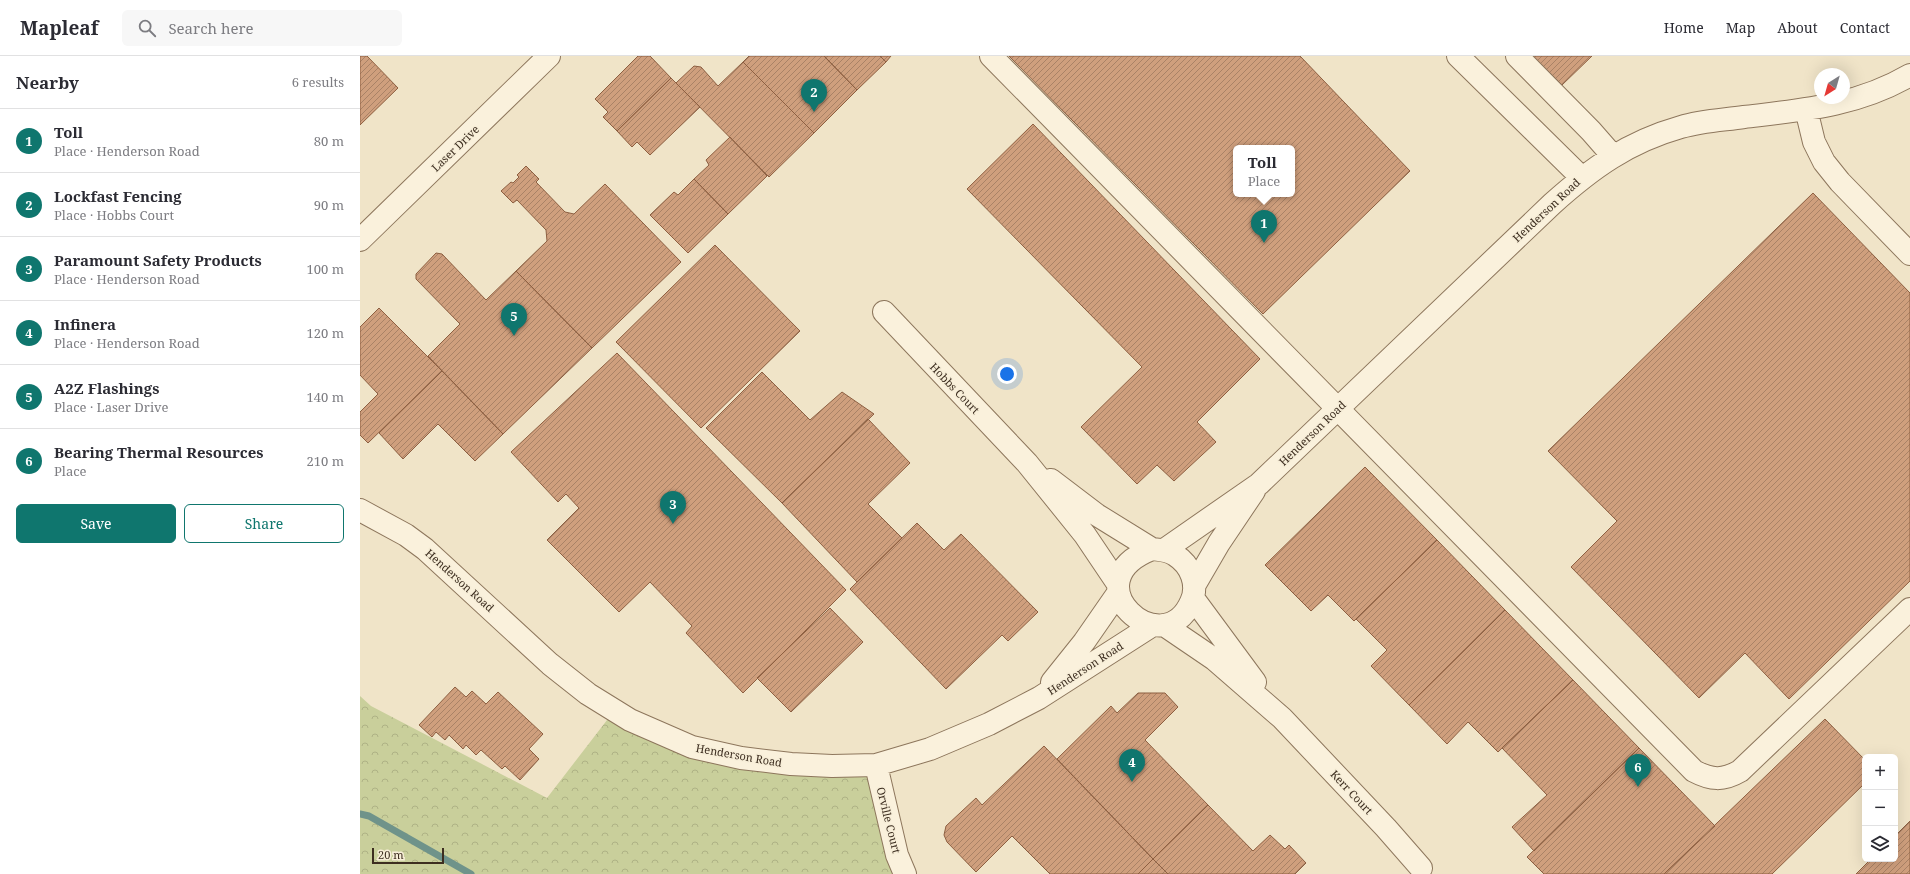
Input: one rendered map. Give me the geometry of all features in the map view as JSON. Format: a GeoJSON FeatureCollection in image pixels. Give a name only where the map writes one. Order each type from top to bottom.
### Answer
{"type":"FeatureCollection","features":[{"type":"Feature","properties":{"kind":"street","name":"Laser Drive"},"geometry":{"type":"LineString","coordinates":[[360,240],[549,56]]}},
{"type":"Feature","properties":{"kind":"street"},"geometry":{"type":"LineString","coordinates":[[991,56],[1694,771],[1706,777],[1717,779],[1730,777],[1740,771],[1910,609]]}},
{"type":"Feature","properties":{"kind":"street"},"geometry":{"type":"LineString","coordinates":[[1458,56],[1581,177]]}},
{"type":"Feature","properties":{"kind":"street"},"geometry":{"type":"LineString","coordinates":[[1517,56],[1591,131],[1612,156]]}},
{"type":"Feature","properties":{"kind":"street","name":"Henderson Road"},"geometry":{"type":"LineString","coordinates":[[1158,549],[1259,484],[1581,177],[1612,156],[1638,142],[1682,126],[1710,121],[1806,110],[1848,102],[1882,89],[1910,75]]}},
{"type":"Feature","properties":{"kind":"street"},"geometry":{"type":"LineString","coordinates":[[1806,110],[1814,142],[1824,162],[1850,192],[1910,254]]}},
{"type":"Feature","properties":{"kind":"street","name":"Hobbs Court"},"geometry":{"type":"LineString","coordinates":[[884,312],[1027,463],[1085,536],[1118,589]]}},
{"type":"Feature","properties":{"kind":"street","name":"Hobbs Court"},"geometry":{"type":"LineString","coordinates":[[1027,463],[1097,515],[1158,549]]}},
{"type":"Feature","properties":{"kind":"street","name":"Henderson Road"},"geometry":{"type":"LineString","coordinates":[[1194,592],[1220,543],[1259,484]]}},
{"type":"Feature","properties":{"kind":"street","name":"Henderson Road"},"geometry":{"type":"LineString","coordinates":[[360,510],[400,531],[425,549],[550,664],[588,694],[630,720],[692,747],[741,758],[791,764],[876,766],[930,749],[989,724],[1039,698],[1158,625]]}},
{"type":"Feature","properties":{"kind":"street"},"geometry":{"type":"LineString","coordinates":[[1158,549],[1175,554],[1185,562],[1191,572],[1194,592],[1183,615],[1158,625],[1139,621],[1126,610],[1118,589],[1122,570],[1131,560],[1158,549]]}},
{"type":"Feature","properties":{"kind":"street","name":"Henderson Road"},"geometry":{"type":"LineString","coordinates":[[1039,698],[1084,642],[1118,589]]}},
{"type":"Feature","properties":{"kind":"street","name":"Kerr Court"},"geometry":{"type":"LineString","coordinates":[[1194,592],[1282,718]]}},
{"type":"Feature","properties":{"kind":"street","name":"Kerr Court"},"geometry":{"type":"LineString","coordinates":[[1158,625],[1214,659],[1282,718],[1386,828],[1421,868]]}},
{"type":"Feature","properties":{"kind":"street","name":"Orville Court"},"geometry":{"type":"LineString","coordinates":[[876,766],[898,855],[905,874]]}},
{"type":"Feature","properties":{"kind":"green space"},"geometry":{"type":"Polygon","coordinates":[[[360,696],[371,706],[547,798],[614,711],[692,747],[876,765],[905,874],[360,874],[360,696]]]}},
{"type":"Feature","properties":{"kind":"building"},"geometry":{"type":"Polygon","coordinates":[[[360,56],[367,56],[398,88],[360,125],[360,56]]]}},
{"type":"Feature","properties":{"kind":"building"},"geometry":{"type":"Polygon","coordinates":[[[638,56],[650,56],[671,78],[617,131],[603,117],[608,112],[595,99],[638,56]]]}},
{"type":"Feature","properties":{"kind":"building"},"geometry":{"type":"Polygon","coordinates":[[[749,56],[824,56],[857,90],[814,133],[743,62],[749,56]]]}},
{"type":"Feature","properties":{"kind":"building"},"geometry":{"type":"Polygon","coordinates":[[[824,56],[880,56],[886,62],[857,90],[824,56]]]}},
{"type":"Feature","properties":{"kind":"building"},"geometry":{"type":"Polygon","coordinates":[[[880,56],[891,56],[886,62],[880,56]]]}},
{"type":"Feature","properties":{"kind":"building"},"geometry":{"type":"Polygon","coordinates":[[[1009,56],[1300,56],[1410,171],[1263,314],[1009,56]]]}},
{"type":"Feature","properties":{"kind":"building"},"geometry":{"type":"Polygon","coordinates":[[[1533,56],[1592,56],[1562,85],[1533,56]]]}},
{"type":"Feature","properties":{"kind":"building"},"geometry":{"type":"Polygon","coordinates":[[[743,62],[814,133],[769,177],[676,83],[694,66],[701,67],[718,86],[743,62]]]}},
{"type":"Feature","properties":{"kind":"building"},"geometry":{"type":"Polygon","coordinates":[[[671,78],[700,107],[650,155],[637,142],[632,147],[617,131],[671,78]]]}},
{"type":"Feature","properties":{"kind":"building"},"geometry":{"type":"Polygon","coordinates":[[[1033,124],[1260,359],[1197,422],[1216,442],[1174,481],[1157,465],[1137,484],[1081,427],[1142,367],[967,189],[1033,124]]]}},
{"type":"Feature","properties":{"kind":"building"},"geometry":{"type":"Polygon","coordinates":[[[730,137],[767,176],[728,214],[694,179],[709,165],[706,160],[730,137]]]}},
{"type":"Feature","properties":{"kind":"building"},"geometry":{"type":"Polygon","coordinates":[[[526,166],[539,179],[536,182],[565,212],[574,214],[605,184],[681,262],[592,348],[516,271],[547,241],[546,230],[517,200],[513,203],[501,191],[519,177],[517,175],[526,166]]]}},
{"type":"Feature","properties":{"kind":"building"},"geometry":{"type":"Polygon","coordinates":[[[694,179],[728,214],[688,253],[650,215],[674,192],[678,195],[694,179]]]}},
{"type":"Feature","properties":{"kind":"building"},"geometry":{"type":"Polygon","coordinates":[[[1813,193],[1910,293],[1910,581],[1789,699],[1745,653],[1699,698],[1571,567],[1617,521],[1548,451],[1813,193]]]}},
{"type":"Feature","properties":{"kind":"building"},"geometry":{"type":"Polygon","coordinates":[[[715,245],[800,331],[701,428],[616,342],[715,245]]]}},
{"type":"Feature","properties":{"kind":"building"},"geometry":{"type":"Polygon","coordinates":[[[436,253],[442,254],[486,300],[516,271],[592,348],[503,434],[428,356],[460,324],[416,279],[416,274],[436,253]]]}},
{"type":"Feature","properties":{"kind":"building"},"geometry":{"type":"Polygon","coordinates":[[[379,308],[442,371],[368,443],[360,435],[360,412],[378,394],[360,375],[360,327],[379,308]]]}},
{"type":"Feature","properties":{"kind":"building"},"geometry":{"type":"Polygon","coordinates":[[[617,353],[846,590],[743,693],[686,633],[692,626],[650,582],[619,612],[547,540],[579,508],[566,494],[558,502],[511,452],[617,353]]]}},
{"type":"Feature","properties":{"kind":"building"},"geometry":{"type":"Polygon","coordinates":[[[442,371],[503,434],[475,461],[438,424],[403,459],[379,433],[442,371]]]}},
{"type":"Feature","properties":{"kind":"building"},"geometry":{"type":"Polygon","coordinates":[[[762,372],[810,420],[842,392],[874,414],[782,503],[706,428],[762,372]]]}},
{"type":"Feature","properties":{"kind":"building"},"geometry":{"type":"Polygon","coordinates":[[[868,419],[910,463],[868,504],[902,538],[857,582],[782,503],[868,419]]]}},
{"type":"Feature","properties":{"kind":"building"},"geometry":{"type":"Polygon","coordinates":[[[1365,467],[1437,540],[1354,621],[1328,595],[1311,611],[1265,565],[1365,467]]]}},
{"type":"Feature","properties":{"kind":"building"},"geometry":{"type":"Polygon","coordinates":[[[917,523],[944,550],[961,534],[1038,612],[1008,641],[1002,635],[946,689],[850,589],[917,523]]]}},
{"type":"Feature","properties":{"kind":"building"},"geometry":{"type":"Polygon","coordinates":[[[1437,540],[1505,610],[1409,705],[1371,666],[1387,650],[1356,619],[1437,540]]]}},
{"type":"Feature","properties":{"kind":"building"},"geometry":{"type":"Polygon","coordinates":[[[830,608],[863,642],[791,712],[757,678],[830,608]]]}},
{"type":"Feature","properties":{"kind":"building"},"geometry":{"type":"Polygon","coordinates":[[[1505,610],[1573,680],[1498,752],[1468,722],[1447,744],[1409,705],[1505,610]]]}},
{"type":"Feature","properties":{"kind":"building"},"geometry":{"type":"Polygon","coordinates":[[[1573,680],[1639,748],[1534,851],[1512,827],[1547,795],[1502,748],[1573,680]]]}},
{"type":"Feature","properties":{"kind":"building"},"geometry":{"type":"Polygon","coordinates":[[[455,687],[466,697],[472,691],[486,704],[498,692],[543,734],[529,749],[539,759],[520,780],[505,766],[502,769],[481,750],[476,755],[466,745],[463,749],[449,735],[445,740],[436,732],[432,737],[419,725],[455,687]]]}},
{"type":"Feature","properties":{"kind":"building"},"geometry":{"type":"Polygon","coordinates":[[[1138,693],[1165,693],[1178,707],[1145,740],[1208,805],[1153,859],[1057,759],[1111,706],[1117,713],[1138,693]]]}},
{"type":"Feature","properties":{"kind":"building"},"geometry":{"type":"Polygon","coordinates":[[[1825,719],[1862,757],[1862,786],[1772,874],[1664,874],[1825,719]]]}},
{"type":"Feature","properties":{"kind":"building"},"geometry":{"type":"Polygon","coordinates":[[[1044,746],[1153,859],[1138,874],[1050,874],[1012,836],[976,872],[947,842],[944,835],[946,826],[976,798],[982,805],[1044,746]]]}},
{"type":"Feature","properties":{"kind":"building"},"geometry":{"type":"Polygon","coordinates":[[[1639,748],[1715,826],[1664,874],[1544,874],[1527,857],[1639,748]]]}},
{"type":"Feature","properties":{"kind":"building"},"geometry":{"type":"Polygon","coordinates":[[[1208,805],[1253,851],[1270,835],[1285,849],[1289,845],[1306,863],[1295,874],[1168,874],[1153,859],[1208,805]]]}},
{"type":"Feature","properties":{"kind":"building"},"geometry":{"type":"Polygon","coordinates":[[[1910,821],[1910,874],[1856,874],[1868,862],[1898,862],[1898,833],[1910,821]]]}},
{"type":"Feature","properties":{"kind":"building"},"geometry":{"type":"Polygon","coordinates":[[[1153,859],[1168,874],[1138,874],[1153,859]]]}},
{"type":"Feature","properties":{"kind":"waterway"},"geometry":{"type":"LineString","coordinates":[[360,814],[369,816],[471,874]]}},
{"type":"Feature","properties":{"kind":"place","name":"Lockfast Fencing"},"geometry":{"type":"Point","coordinates":[814,112]}},
{"type":"Feature","properties":{"kind":"place","name":"Toll"},"geometry":{"type":"Point","coordinates":[1264,243]}},
{"type":"Feature","properties":{"kind":"place","name":"A2Z Flashings"},"geometry":{"type":"Point","coordinates":[514,336]}},
{"type":"Feature","properties":{"kind":"place","name":"Paramount Safety Products"},"geometry":{"type":"Point","coordinates":[673,524]}},
{"type":"Feature","properties":{"kind":"place","name":"Infinera"},"geometry":{"type":"Point","coordinates":[1132,782]}},
{"type":"Feature","properties":{"kind":"place","name":"Bearing Thermal Resources"},"geometry":{"type":"Point","coordinates":[1638,787]}}]}
